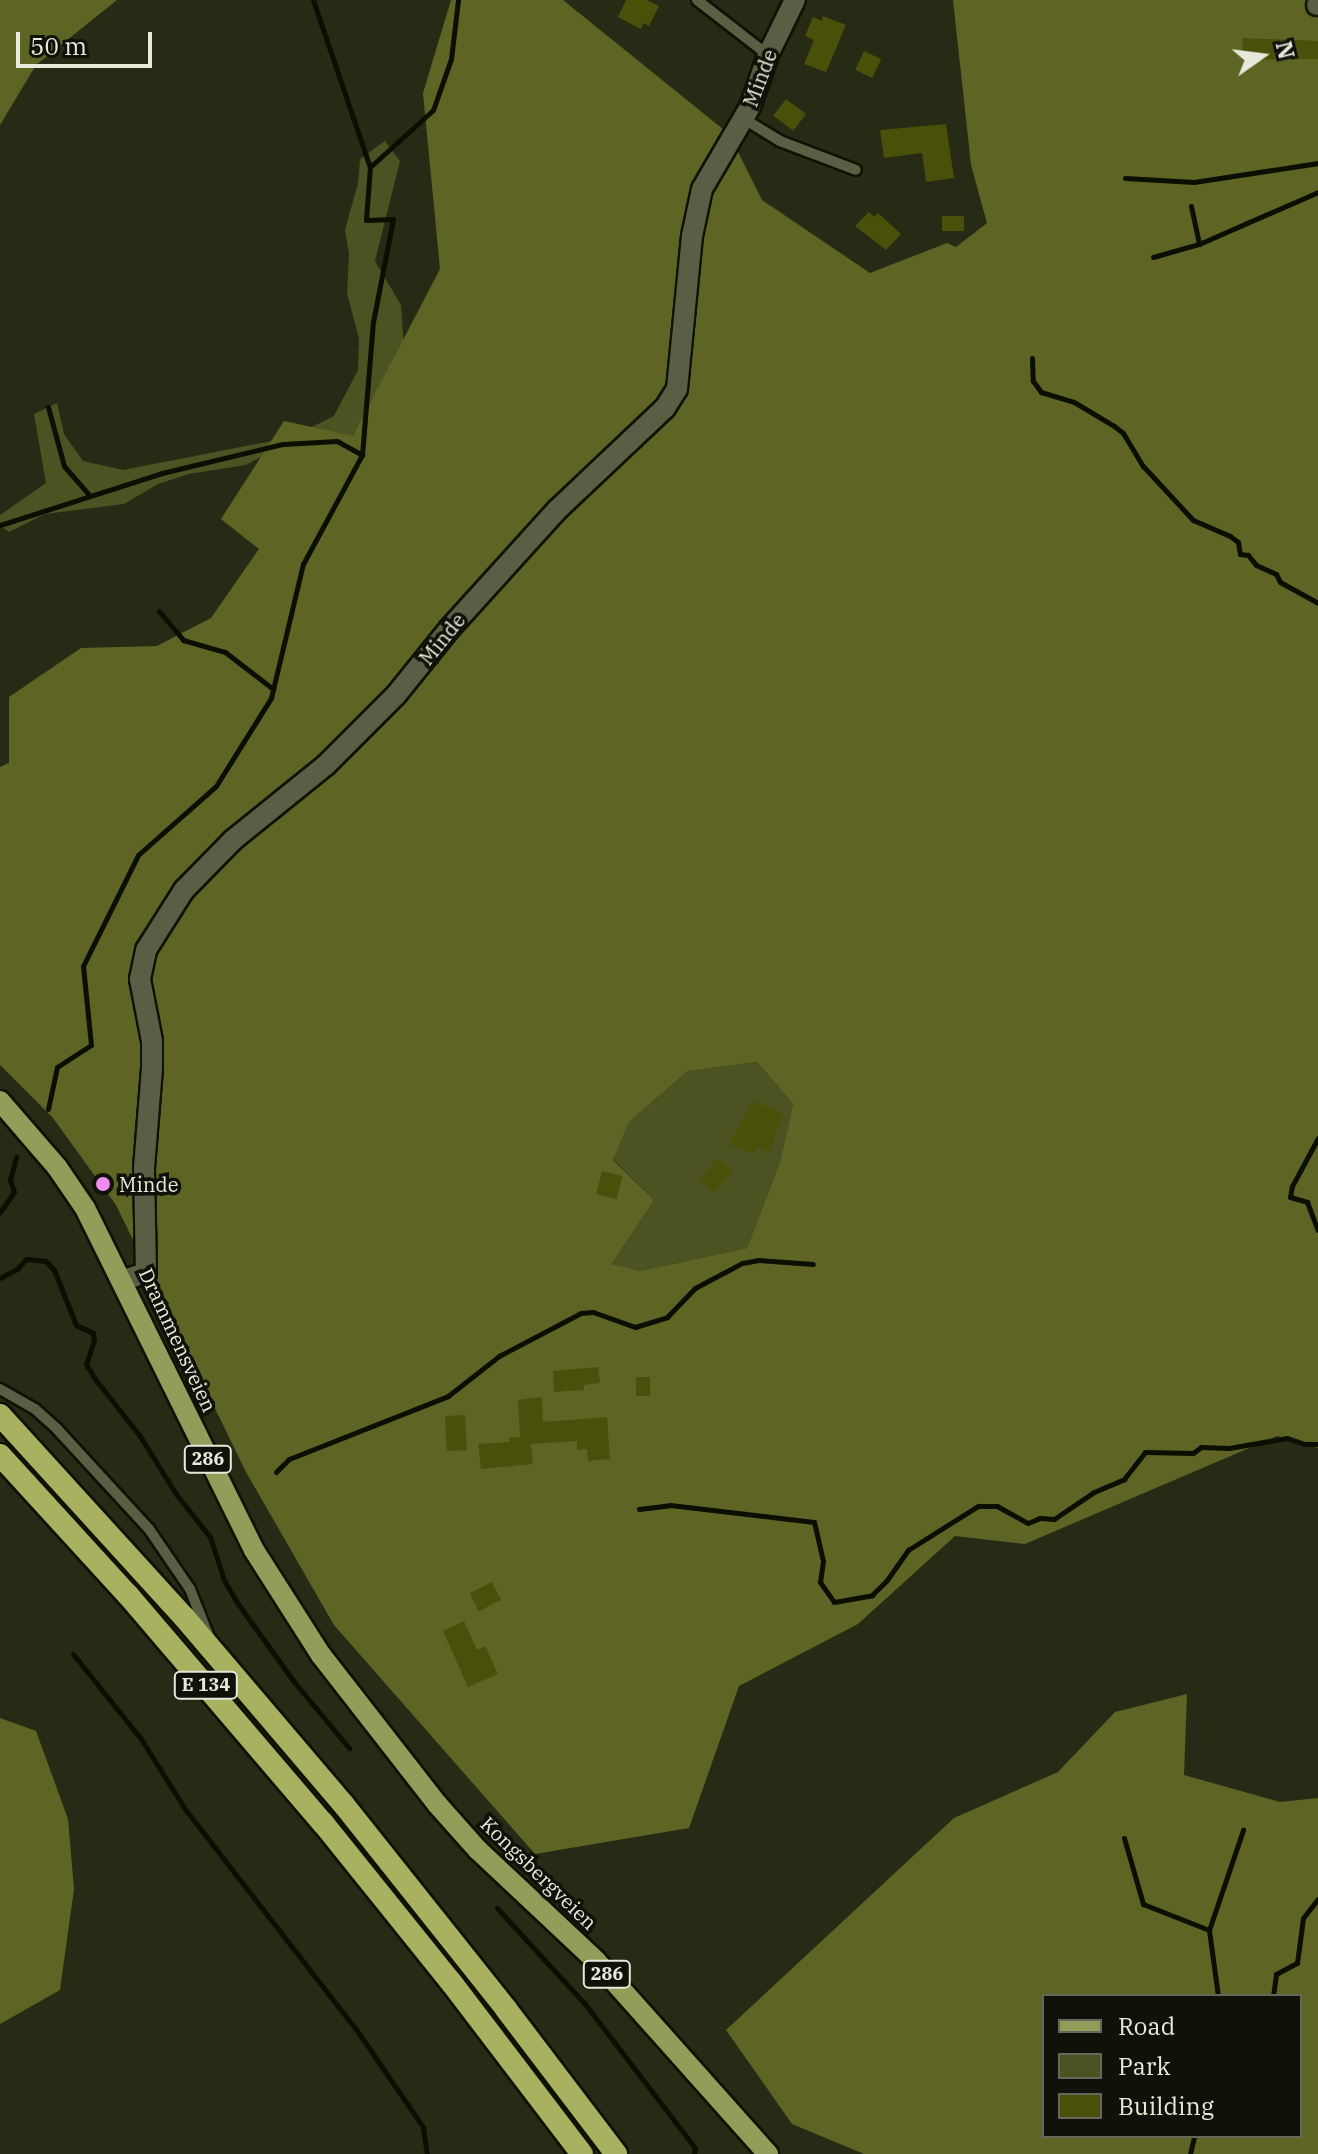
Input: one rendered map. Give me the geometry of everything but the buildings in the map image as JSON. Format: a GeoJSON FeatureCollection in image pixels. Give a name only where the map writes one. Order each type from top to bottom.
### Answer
{"type":"FeatureCollection","features":[{"type":"Feature","properties":{"kind":"highway","name":"E 134"},"geometry":{"type":"LineString","coordinates":[[0,1415],[215,1654],[414,1892],[616,2154]]}},
{"type":"Feature","properties":{"kind":"highway","name":"E 134"},"geometry":{"type":"LineString","coordinates":[[0,1455],[128,1595],[323,1823],[451,1982],[582,2154]]}},
{"type":"Feature","properties":{"kind":"main road","name":"Drammensveien"},"geometry":{"type":"LineString","coordinates":[[0,1101],[57,1167],[85,1208],[223,1489],[283,1598],[321,1655],[437,1804]]}},
{"type":"Feature","properties":{"kind":"main road","name":"Kongsbergveien"},"geometry":{"type":"LineString","coordinates":[[437,1804],[490,1862],[596,1961],[768,2154]]}},
{"type":"Feature","properties":{"kind":"street","name":"Minde"},"geometry":{"type":"LineString","coordinates":[[123,1280],[146,1273],[144,1168],[152,1041],[140,979],[146,950],[184,890],[233,840],[326,765],[396,695],[450,628],[557,510],[665,408],[677,389],[692,236],[702,189],[744,119],[768,55],[795,0]]}},
{"type":"Feature","properties":{"kind":"lane"},"geometry":{"type":"LineString","coordinates":[[697,0],[768,55]]}},
{"type":"Feature","properties":{"kind":"lane"},"geometry":{"type":"LineString","coordinates":[[744,119],[780,141],[856,170]]}},
{"type":"Feature","properties":{"kind":"lane"},"geometry":{"type":"LineString","coordinates":[[0,1389],[35,1409],[149,1529],[179,1570],[199,1607],[215,1654]]}},
{"type":"Feature","properties":{"kind":"green space"},"geometry":{"type":"Polygon","coordinates":[[[0,0],[117,0],[36,65],[0,125],[0,0]]]}},
{"type":"Feature","properties":{"kind":"green space"},"geometry":{"type":"Polygon","coordinates":[[[451,0],[563,0],[729,134],[762,200],[870,273],[947,243],[956,247],[987,223],[971,165],[953,0],[1318,0],[1318,1448],[1277,1436],[1025,1544],[955,1536],[858,1624],[739,1686],[689,1828],[535,1854],[334,1625],[246,1472],[116,1205],[53,1118],[0,1065],[0,767],[9,763],[9,697],[81,648],[157,646],[211,618],[259,549],[221,519],[284,421],[353,436],[440,269],[423,93],[451,0]],[[757,1062],[688,1071],[629,1122],[613,1160],[654,1200],[611,1264],[640,1271],[747,1248],[780,1162],[793,1104],[757,1062]]]}},
{"type":"Feature","properties":{"kind":"green space"},"geometry":{"type":"Polygon","coordinates":[[[385,141],[400,161],[375,261],[401,305],[404,347],[252,614],[276,449],[246,465],[189,474],[158,484],[124,504],[45,514],[9,532],[0,526],[0,515],[46,483],[34,414],[57,403],[64,434],[83,461],[123,470],[292,437],[334,416],[358,370],[359,339],[347,293],[349,254],[345,230],[358,183],[360,159],[385,141]]]}},
{"type":"Feature","properties":{"kind":"green space"},"geometry":{"type":"Polygon","coordinates":[[[757,1062],[793,1104],[780,1162],[747,1248],[640,1271],[610,1264],[654,1200],[613,1159],[629,1122],[688,1071],[757,1062]]]}},
{"type":"Feature","properties":{"kind":"green space"},"geometry":{"type":"Polygon","coordinates":[[[1187,1694],[1184,1775],[1280,1802],[1318,1798],[1318,2154],[864,2154],[792,2124],[726,2030],[954,1818],[1058,1772],[1115,1712],[1187,1694]]]}},
{"type":"Feature","properties":{"kind":"green space"},"geometry":{"type":"Polygon","coordinates":[[[0,1718],[36,1731],[68,1819],[74,1889],[60,1990],[0,2024],[0,1718]]]}},
{"type":"Feature","properties":{"kind":"waterway"},"geometry":{"type":"LineString","coordinates":[[313,0],[370,167]]}},
{"type":"Feature","properties":{"kind":"waterway"},"geometry":{"type":"LineString","coordinates":[[48,1109],[57,1067],[91,1045],[83,966],[138,855],[216,786],[271,698],[303,564],[362,455],[373,322],[393,219],[366,220],[370,167],[433,110],[451,59],[458,0]]}},
{"type":"Feature","properties":{"kind":"waterway"},"geometry":{"type":"LineString","coordinates":[[1125,178],[1194,182],[1318,163]]}},
{"type":"Feature","properties":{"kind":"waterway"},"geometry":{"type":"LineString","coordinates":[[1153,257],[1199,244],[1318,192]]}},
{"type":"Feature","properties":{"kind":"waterway"},"geometry":{"type":"LineString","coordinates":[[1191,206],[1199,244]]}},
{"type":"Feature","properties":{"kind":"waterway"},"geometry":{"type":"LineString","coordinates":[[1032,358],[1033,381],[1041,392],[1074,402],[1114,426],[1123,433],[1143,466],[1193,520],[1230,536],[1238,542],[1240,554],[1248,555],[1256,565],[1276,574],[1280,582],[1318,603]]}},
{"type":"Feature","properties":{"kind":"waterway"},"geometry":{"type":"LineString","coordinates":[[48,407],[64,466],[89,495]]}},
{"type":"Feature","properties":{"kind":"waterway"},"geometry":{"type":"LineString","coordinates":[[0,525],[162,473],[283,444],[337,441],[362,455]]}},
{"type":"Feature","properties":{"kind":"waterway"},"geometry":{"type":"LineString","coordinates":[[159,611],[183,640],[225,652],[273,689]]}},
{"type":"Feature","properties":{"kind":"waterway"},"geometry":{"type":"LineString","coordinates":[[1318,1138],[1292,1186],[1290,1197],[1307,1202],[1318,1230]]}},
{"type":"Feature","properties":{"kind":"waterway"},"geometry":{"type":"LineString","coordinates":[[0,1212],[14,1192],[10,1180],[16,1157]]}},
{"type":"Feature","properties":{"kind":"waterway"},"geometry":{"type":"LineString","coordinates":[[0,1278],[17,1269],[26,1259],[46,1261],[54,1270],[76,1325],[93,1333],[94,1340],[86,1364],[95,1379],[140,1436],[176,1494],[210,1537],[224,1580],[236,1601],[295,1683],[349,1748]]}},
{"type":"Feature","properties":{"kind":"waterway"},"geometry":{"type":"LineString","coordinates":[[276,1472],[289,1459],[448,1396],[499,1356],[581,1313],[593,1312],[635,1327],[667,1317],[695,1288],[742,1263],[759,1260],[813,1264]]}},
{"type":"Feature","properties":{"kind":"waterway"},"geometry":{"type":"LineString","coordinates":[[639,1509],[670,1505],[814,1522],[823,1561],[820,1582],[834,1602],[872,1595],[908,1550],[978,1506],[997,1506],[1028,1523],[1040,1518],[1054,1519],[1094,1492],[1124,1479],[1145,1452],[1193,1453],[1201,1447],[1229,1448],[1287,1438],[1304,1444],[1318,1444]]}},
{"type":"Feature","properties":{"kind":"waterway"},"geometry":{"type":"LineString","coordinates":[[73,1654],[141,1739],[185,1809],[360,2035],[423,2127],[427,2154]]}},
{"type":"Feature","properties":{"kind":"waterway"},"geometry":{"type":"LineString","coordinates":[[1218,1994],[1209,1930],[1243,1830]]}},
{"type":"Feature","properties":{"kind":"waterway"},"geometry":{"type":"LineString","coordinates":[[1124,1838],[1143,1904],[1209,1930]]}},
{"type":"Feature","properties":{"kind":"waterway"},"geometry":{"type":"LineString","coordinates":[[1273,1994],[1276,1974],[1297,1963],[1303,1918],[1318,1899]]}},
{"type":"Feature","properties":{"kind":"waterway"},"geometry":{"type":"LineString","coordinates":[[497,1908],[585,2004],[695,2148],[694,2154]]}},
{"type":"Feature","properties":{"kind":"waterway"},"geometry":{"type":"LineString","coordinates":[[1190,2154],[1194,2138]]}},
{"type":"Feature","properties":{"kind":"place","name":"Minde"},"geometry":{"type":"Point","coordinates":[103,1184]}}]}
